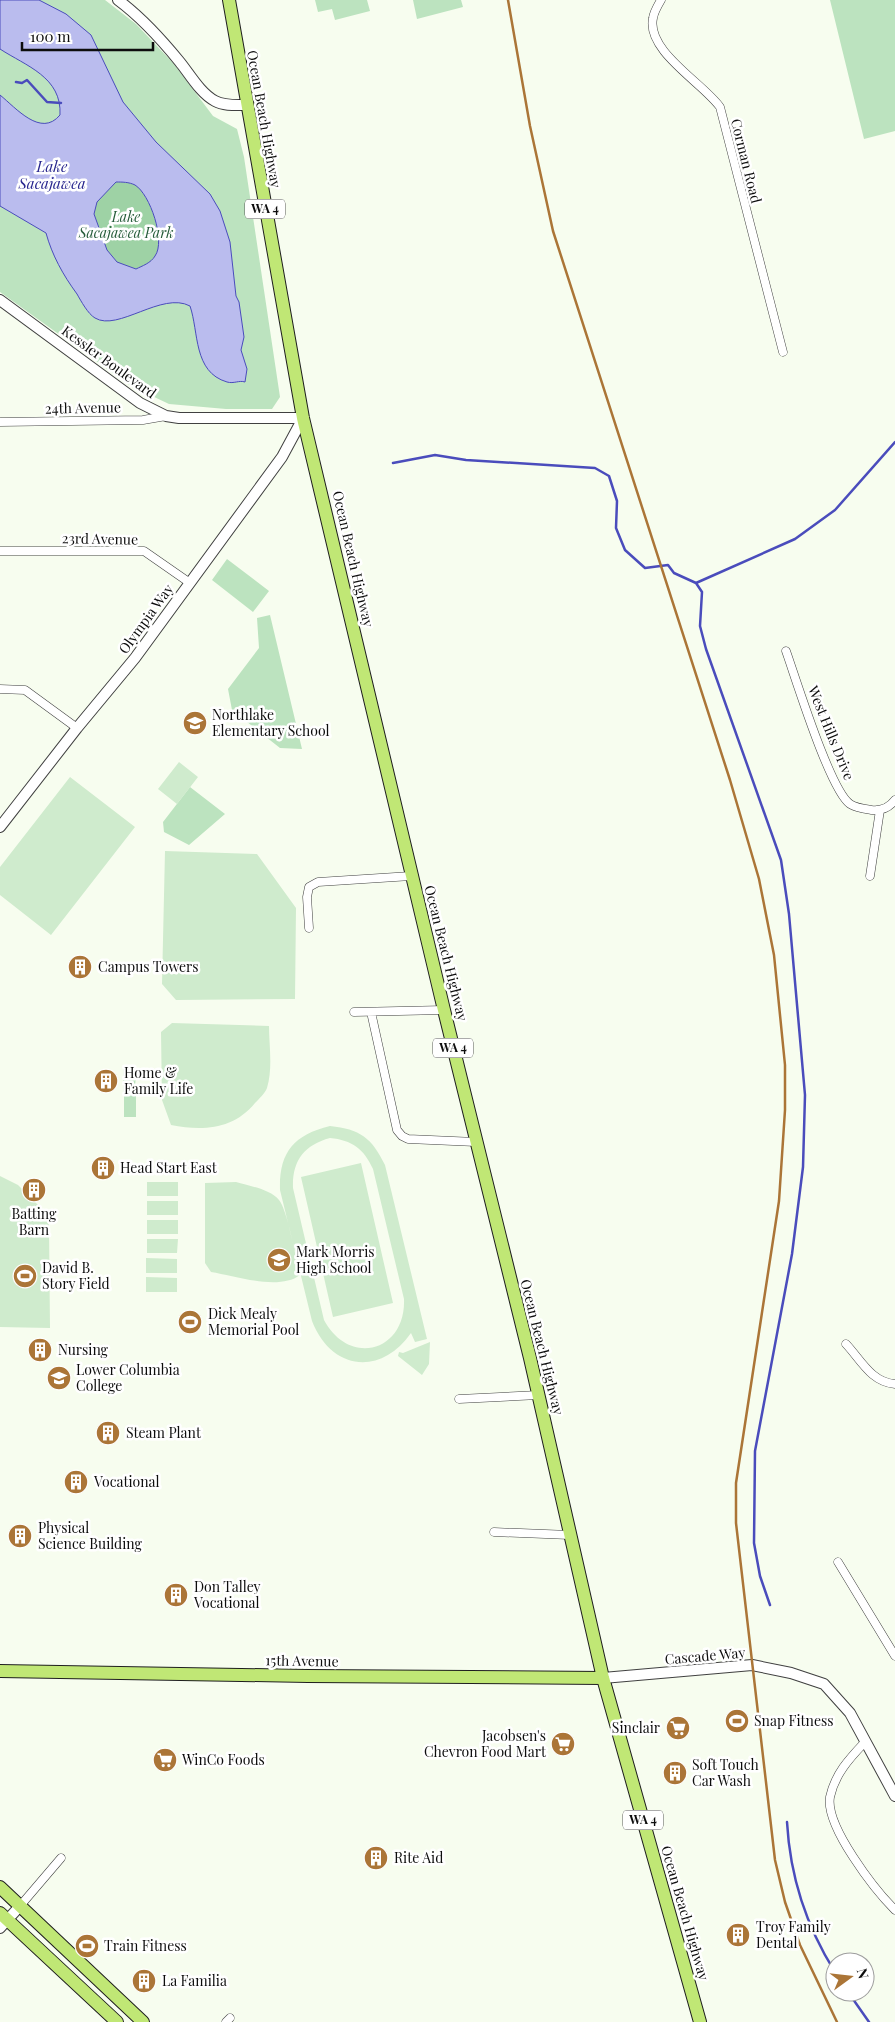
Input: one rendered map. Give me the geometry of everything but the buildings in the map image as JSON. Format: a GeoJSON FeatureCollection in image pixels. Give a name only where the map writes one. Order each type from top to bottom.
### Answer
{"type":"FeatureCollection","features":[{"type":"Feature","properties":{"kind":"main road","name":"Ocean Beach Highway"},"geometry":{"type":"LineString","coordinates":[[229,0],[246,105],[303,418],[444,1010],[539,1395],[603,1678],[700,2022]]}},
{"type":"Feature","properties":{"kind":"main road","name":"15th Avenue"},"geometry":{"type":"LineString","coordinates":[[0,1671],[551,1679],[603,1678]]}},
{"type":"Feature","properties":{"kind":"main road"},"geometry":{"type":"LineString","coordinates":[[0,1887],[143,2022]]}},
{"type":"Feature","properties":{"kind":"main road"},"geometry":{"type":"LineString","coordinates":[[2,1920],[117,2022]]}},
{"type":"Feature","properties":{"kind":"street"},"geometry":{"type":"LineString","coordinates":[[118,0],[131,10],[167,47],[206,94],[224,104],[246,105]]}},
{"type":"Feature","properties":{"kind":"street","name":"Corman Road"},"geometry":{"type":"LineString","coordinates":[[661,0],[653,17],[653,30],[660,46],[674,63],[710,94],[720,108],[783,352]]}},
{"type":"Feature","properties":{"kind":"street","name":"Kessler Boulevard"},"geometry":{"type":"LineString","coordinates":[[0,300],[140,402],[166,416],[179,418],[303,418]]}},
{"type":"Feature","properties":{"kind":"street","name":"24th Avenue"},"geometry":{"type":"LineString","coordinates":[[0,422],[143,420],[166,416]]}},
{"type":"Feature","properties":{"kind":"street","name":"Olympia Way"},"geometry":{"type":"LineString","coordinates":[[0,827],[76,728],[135,658],[282,457],[303,418]]}},
{"type":"Feature","properties":{"kind":"street","name":"23rd Avenue"},"geometry":{"type":"LineString","coordinates":[[0,551],[144,551],[190,583]]}},
{"type":"Feature","properties":{"kind":"street","name":"West Hills Drive"},"geometry":{"type":"LineString","coordinates":[[786,651],[836,784],[849,804],[863,809],[880,810]]}},
{"type":"Feature","properties":{"kind":"street"},"geometry":{"type":"LineString","coordinates":[[0,689],[25,690],[76,728]]}},
{"type":"Feature","properties":{"kind":"street"},"geometry":{"type":"LineString","coordinates":[[870,876],[880,810],[892,805],[895,800]]}},
{"type":"Feature","properties":{"kind":"street"},"geometry":{"type":"LineString","coordinates":[[308,928],[307,897],[309,887],[318,882],[412,876]]}},
{"type":"Feature","properties":{"kind":"street"},"geometry":{"type":"LineString","coordinates":[[354,1012],[444,1010]]}},
{"type":"Feature","properties":{"kind":"street"},"geometry":{"type":"LineString","coordinates":[[371,1012],[397,1130],[408,1139],[476,1142]]}},
{"type":"Feature","properties":{"kind":"street"},"geometry":{"type":"LineString","coordinates":[[846,1344],[859,1357],[867,1371],[884,1383],[895,1384]]}},
{"type":"Feature","properties":{"kind":"street"},"geometry":{"type":"LineString","coordinates":[[459,1399],[539,1395]]}},
{"type":"Feature","properties":{"kind":"street"},"geometry":{"type":"LineString","coordinates":[[494,1532],[570,1535]]}},
{"type":"Feature","properties":{"kind":"street"},"geometry":{"type":"LineString","coordinates":[[838,1562],[895,1656]]}},
{"type":"Feature","properties":{"kind":"street","name":"Cascade Way"},"geometry":{"type":"LineString","coordinates":[[603,1678],[752,1665],[791,1673],[824,1684],[850,1713],[864,1743],[895,1796]]}},
{"type":"Feature","properties":{"kind":"street"},"geometry":{"type":"LineString","coordinates":[[864,1743],[839,1771],[830,1798],[833,1822],[863,1872],[895,1910]]}},
{"type":"Feature","properties":{"kind":"street"},"geometry":{"type":"LineString","coordinates":[[2,1920],[20,1906],[61,1858]]}},
{"type":"Feature","properties":{"kind":"green space","name":"Lake Sacajawea Park"},"geometry":{"type":"Polygon","coordinates":[[[0,0],[105,0],[136,24],[174,64],[213,116],[237,129],[244,157],[280,397],[272,409],[226,409],[169,404],[131,386],[0,292],[0,0]]]}},
{"type":"Feature","properties":{"kind":"green space"},"geometry":{"type":"Polygon","coordinates":[[[315,0],[367,0],[370,11],[335,20],[332,9],[318,12],[315,0]]]}},
{"type":"Feature","properties":{"kind":"green space"},"geometry":{"type":"Polygon","coordinates":[[[413,0],[461,0],[463,7],[417,19],[413,0]]]}},
{"type":"Feature","properties":{"kind":"green space"},"geometry":{"type":"Polygon","coordinates":[[[830,0],[895,0],[895,131],[864,139],[830,0]]]}},
{"type":"Feature","properties":{"kind":"green space"},"geometry":{"type":"Polygon","coordinates":[[[116,182],[133,184],[141,190],[155,219],[159,240],[158,249],[155,256],[149,262],[136,269],[117,262],[107,250],[94,214],[97,202],[116,182]]]}},
{"type":"Feature","properties":{"kind":"green space"},"geometry":{"type":"Polygon","coordinates":[[[227,559],[269,591],[253,612],[212,580],[227,559]]]}},
{"type":"Feature","properties":{"kind":"green space"},"geometry":{"type":"Polygon","coordinates":[[[270,615],[302,749],[280,748],[232,710],[228,689],[259,648],[257,618],[270,615]]]}},
{"type":"Feature","properties":{"kind":"green space"},"geometry":{"type":"Polygon","coordinates":[[[179,762],[198,777],[177,804],[158,789],[179,762]]]}},
{"type":"Feature","properties":{"kind":"green space"},"geometry":{"type":"Polygon","coordinates":[[[70,777],[135,827],[51,935],[0,895],[0,867],[70,777]]]}},
{"type":"Feature","properties":{"kind":"green space"},"geometry":{"type":"Polygon","coordinates":[[[190,787],[225,814],[189,845],[164,832],[163,822],[190,787]]]}},
{"type":"Feature","properties":{"kind":"green space"},"geometry":{"type":"Polygon","coordinates":[[[165,851],[257,854],[296,908],[295,999],[176,1000],[162,984],[165,851]]]}},
{"type":"Feature","properties":{"kind":"green space"},"geometry":{"type":"Polygon","coordinates":[[[172,1023],[269,1026],[270,1065],[267,1088],[262,1096],[237,1119],[205,1128],[171,1125],[162,1100],[161,1032],[172,1023]]]}},
{"type":"Feature","properties":{"kind":"green space"},"geometry":{"type":"Polygon","coordinates":[[[123,1066],[136,1066],[135,1092],[123,1092],[123,1066]]]}},
{"type":"Feature","properties":{"kind":"green space"},"geometry":{"type":"Polygon","coordinates":[[[124,1094],[136,1094],[136,1117],[124,1117],[124,1094]]]}},
{"type":"Feature","properties":{"kind":"green space"},"geometry":{"type":"Polygon","coordinates":[[[330,1126],[340,1127],[364,1136],[375,1148],[385,1165],[427,1339],[415,1342],[411,1333],[399,1347],[385,1357],[371,1361],[357,1362],[344,1358],[331,1350],[320,1337],[312,1321],[280,1190],[280,1177],[286,1156],[298,1140],[317,1130],[330,1126]],[[330,1138],[321,1141],[301,1155],[293,1178],[293,1188],[324,1320],[335,1335],[347,1344],[361,1348],[374,1347],[386,1341],[396,1331],[402,1317],[404,1299],[373,1169],[361,1151],[351,1143],[330,1138]]]}},
{"type":"Feature","properties":{"kind":"green space"},"geometry":{"type":"Polygon","coordinates":[[[361,1163],[393,1303],[333,1317],[301,1177],[361,1163]]]}},
{"type":"Feature","properties":{"kind":"green space","name":"David B. Story Field"},"geometry":{"type":"Polygon","coordinates":[[[0,1176],[18,1185],[39,1206],[49,1225],[50,1328],[0,1327],[0,1176]]]}},
{"type":"Feature","properties":{"kind":"green space"},"geometry":{"type":"Polygon","coordinates":[[[147,1182],[178,1182],[178,1196],[147,1196],[147,1182]]]}},
{"type":"Feature","properties":{"kind":"green space"},"geometry":{"type":"Polygon","coordinates":[[[236,1182],[270,1193],[279,1200],[289,1225],[300,1275],[291,1280],[269,1282],[211,1272],[205,1263],[205,1183],[236,1182]]]}},
{"type":"Feature","properties":{"kind":"green space"},"geometry":{"type":"Polygon","coordinates":[[[147,1201],[178,1201],[178,1215],[147,1215],[147,1201]]]}},
{"type":"Feature","properties":{"kind":"green space"},"geometry":{"type":"Polygon","coordinates":[[[147,1220],[178,1220],[178,1234],[147,1234],[147,1220]]]}},
{"type":"Feature","properties":{"kind":"green space"},"geometry":{"type":"Polygon","coordinates":[[[147,1239],[178,1239],[177,1253],[147,1253],[147,1239]]]}},
{"type":"Feature","properties":{"kind":"green space"},"geometry":{"type":"Polygon","coordinates":[[[146,1258],[177,1259],[177,1273],[146,1273],[146,1258]]]}},
{"type":"Feature","properties":{"kind":"green space"},"geometry":{"type":"Polygon","coordinates":[[[146,1277],[177,1278],[177,1292],[146,1292],[146,1277]]]}},
{"type":"Feature","properties":{"kind":"green space"},"geometry":{"type":"Polygon","coordinates":[[[430,1342],[429,1364],[422,1375],[398,1356],[399,1352],[403,1353],[430,1342]]]}},
{"type":"Feature","properties":{"kind":"water","name":"Lake Sacajawea"},"geometry":{"type":"Polygon","coordinates":[[[0,0],[39,0],[66,14],[91,35],[123,102],[156,142],[210,194],[220,211],[230,242],[236,296],[239,302],[244,337],[241,350],[247,369],[245,382],[227,382],[216,377],[208,370],[199,350],[190,306],[179,303],[167,304],[116,320],[105,321],[95,318],[85,307],[63,272],[51,249],[46,233],[0,206],[0,95],[29,119],[37,122],[53,121],[60,115],[59,102],[49,82],[31,67],[0,49],[0,0]],[[116,182],[97,202],[94,214],[107,250],[117,262],[136,269],[149,262],[155,256],[158,249],[159,240],[155,218],[141,190],[133,184],[116,182]]]}},
{"type":"Feature","properties":{"kind":"waterway"},"geometry":{"type":"LineString","coordinates":[[16,82],[22,83],[27,80],[47,102],[61,103]]}},
{"type":"Feature","properties":{"kind":"waterway"},"geometry":{"type":"LineString","coordinates":[[696,583],[795,539],[835,510],[895,442]]}},
{"type":"Feature","properties":{"kind":"waterway"},"geometry":{"type":"LineString","coordinates":[[393,463],[435,455],[466,460],[595,468],[609,476],[617,501],[616,528],[625,550],[645,568],[668,565],[674,573],[696,583],[702,592],[700,626],[706,649],[781,860],[789,914],[805,1095],[803,1167],[792,1254],[755,1451],[754,1543],[760,1576],[770,1605]]}},
{"type":"Feature","properties":{"kind":"waterway"},"geometry":{"type":"LineString","coordinates":[[787,1822],[792,1862],[801,1900],[825,1955]]}},
{"type":"Feature","properties":{"kind":"waterway"},"geometry":{"type":"LineString","coordinates":[[855,2002],[869,2022]]}},
{"type":"Feature","properties":{"kind":"railway"},"geometry":{"type":"LineString","coordinates":[[508,0],[530,126],[553,231],[730,780],[759,879],[774,955],[785,1065],[785,1110],[779,1201],[736,1483],[736,1523],[775,1860],[785,1902],[800,1945],[837,2022]]}},
{"type":"Feature","properties":{"kind":"place","name":"Northlake Elementary School"},"geometry":{"type":"Point","coordinates":[195,723]}},
{"type":"Feature","properties":{"kind":"place","name":"Campus Towers"},"geometry":{"type":"Point","coordinates":[80,967]}},
{"type":"Feature","properties":{"kind":"place","name":"Home & Family Life"},"geometry":{"type":"Point","coordinates":[106,1081]}},
{"type":"Feature","properties":{"kind":"place","name":"Head Start East"},"geometry":{"type":"Point","coordinates":[103,1168]}},
{"type":"Feature","properties":{"kind":"place","name":"Batting Barn"},"geometry":{"type":"Point","coordinates":[34,1190]}},
{"type":"Feature","properties":{"kind":"place","name":"Mark Morris High School"},"geometry":{"type":"Point","coordinates":[279,1260]}},
{"type":"Feature","properties":{"kind":"place","name":"David B. Story Field"},"geometry":{"type":"Point","coordinates":[25,1276]}},
{"type":"Feature","properties":{"kind":"place","name":"Dick Mealy Memorial Pool"},"geometry":{"type":"Point","coordinates":[190,1322]}},
{"type":"Feature","properties":{"kind":"place","name":"Nursing"},"geometry":{"type":"Point","coordinates":[40,1350]}},
{"type":"Feature","properties":{"kind":"place","name":"Lower Columbia College"},"geometry":{"type":"Point","coordinates":[59,1378]}},
{"type":"Feature","properties":{"kind":"place","name":"Steam Plant"},"geometry":{"type":"Point","coordinates":[108,1433]}},
{"type":"Feature","properties":{"kind":"place","name":"Vocational"},"geometry":{"type":"Point","coordinates":[76,1482]}},
{"type":"Feature","properties":{"kind":"place","name":"Physical Science Building"},"geometry":{"type":"Point","coordinates":[20,1536]}},
{"type":"Feature","properties":{"kind":"place","name":"Don Talley Vocational"},"geometry":{"type":"Point","coordinates":[176,1595]}},
{"type":"Feature","properties":{"kind":"place","name":"Snap Fitness"},"geometry":{"type":"Point","coordinates":[737,1721]}},
{"type":"Feature","properties":{"kind":"place","name":"Sinclair"},"geometry":{"type":"Point","coordinates":[678,1728]}},
{"type":"Feature","properties":{"kind":"place","name":"Jacobsen's Chevron Food Mart"},"geometry":{"type":"Point","coordinates":[563,1744]}},
{"type":"Feature","properties":{"kind":"place","name":"WinCo Foods"},"geometry":{"type":"Point","coordinates":[165,1760]}},
{"type":"Feature","properties":{"kind":"place","name":"Soft Touch Car Wash"},"geometry":{"type":"Point","coordinates":[675,1773]}},
{"type":"Feature","properties":{"kind":"place","name":"Rite Aid"},"geometry":{"type":"Point","coordinates":[376,1858]}},
{"type":"Feature","properties":{"kind":"place","name":"Troy Family Dental"},"geometry":{"type":"Point","coordinates":[738,1935]}},
{"type":"Feature","properties":{"kind":"place","name":"Train Fitness"},"geometry":{"type":"Point","coordinates":[87,1946]}},
{"type":"Feature","properties":{"kind":"place","name":"La Familia"},"geometry":{"type":"Point","coordinates":[144,1981]}}]}
